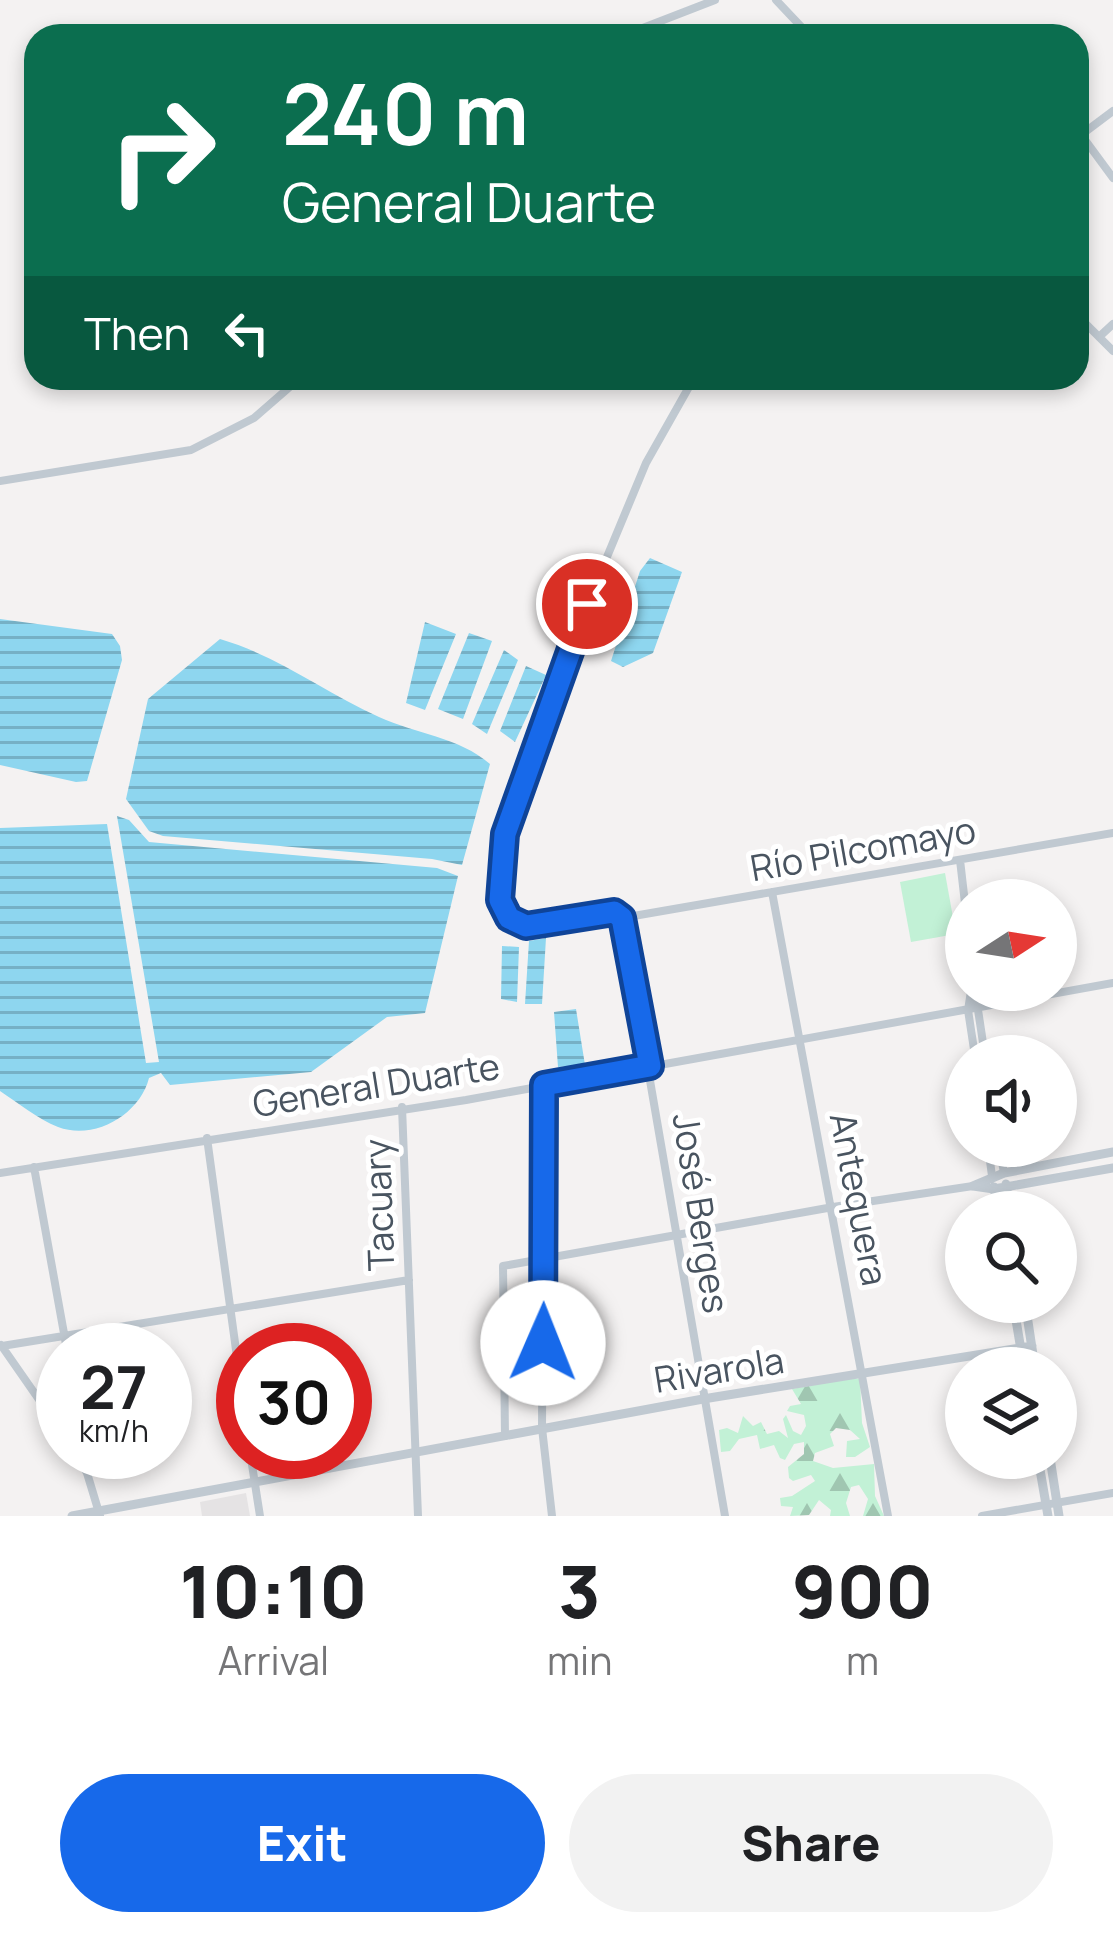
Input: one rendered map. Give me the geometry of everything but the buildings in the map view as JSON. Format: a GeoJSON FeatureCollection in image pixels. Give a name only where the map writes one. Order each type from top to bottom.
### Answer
{"type":"FeatureCollection","features":[{"type":"Feature","properties":{"kind":"street"},"geometry":{"type":"LineString","coordinates":[[653,24],[715,0]]}},
{"type":"Feature","properties":{"kind":"street"},"geometry":{"type":"LineString","coordinates":[[776,0],[799,24]]}},
{"type":"Feature","properties":{"kind":"street"},"geometry":{"type":"LineString","coordinates":[[1089,146],[1113,178]]}},
{"type":"Feature","properties":{"kind":"street"},"geometry":{"type":"LineString","coordinates":[[1099,337],[1113,324]]}},
{"type":"Feature","properties":{"kind":"street"},"geometry":{"type":"LineString","coordinates":[[1089,327],[1113,351]]}},
{"type":"Feature","properties":{"kind":"street"},"geometry":{"type":"LineString","coordinates":[[0,482],[190,450],[254,418],[286,390]]}},
{"type":"Feature","properties":{"kind":"street","name":"Río Pilcomayo"},"geometry":{"type":"LineString","coordinates":[[687,390],[646,463],[587,604],[505,834],[500,900],[509,918],[526,926],[614,912],[622,918],[1113,833]]}},
{"type":"Feature","properties":{"kind":"street"},"geometry":{"type":"LineString","coordinates":[[960,860],[962,879]]}},
{"type":"Feature","properties":{"kind":"street","name":"Antequera"},"geometry":{"type":"LineString","coordinates":[[772,892],[888,1516]]}},
{"type":"Feature","properties":{"kind":"street","name":"José Berges"},"geometry":{"type":"LineString","coordinates":[[622,918],[725,1516]]}},
{"type":"Feature","properties":{"kind":"street","name":"General Duarte"},"geometry":{"type":"LineString","coordinates":[[1077,990],[1113,983]]}},
{"type":"Feature","properties":{"kind":"street","name":"General Duarte"},"geometry":{"type":"LineString","coordinates":[[0,1172],[544,1085],[962,1011]]}},
{"type":"Feature","properties":{"kind":"street"},"geometry":{"type":"LineString","coordinates":[[544,1085],[542,1428],[552,1516]]}},
{"type":"Feature","properties":{"kind":"street","name":"Tacuary"},"geometry":{"type":"LineString","coordinates":[[402,1107],[418,1516]]}},
{"type":"Feature","properties":{"kind":"street"},"geometry":{"type":"LineString","coordinates":[[207,1138],[232,1323]]}},
{"type":"Feature","properties":{"kind":"street"},"geometry":{"type":"LineString","coordinates":[[973,1186],[998,1174],[1113,1152]]}},
{"type":"Feature","properties":{"kind":"street"},"geometry":{"type":"LineString","coordinates":[[34,1167],[62,1323]]}},
{"type":"Feature","properties":{"kind":"street"},"geometry":{"type":"LineString","coordinates":[[996,1167],[1000,1191]]}},
{"type":"Feature","properties":{"kind":"street"},"geometry":{"type":"LineString","coordinates":[[998,1167],[998,1174]]}},
{"type":"Feature","properties":{"kind":"street"},"geometry":{"type":"LineString","coordinates":[[505,1436],[503,1266],[833,1207],[973,1186],[1000,1188],[1113,1168]]}},
{"type":"Feature","properties":{"kind":"street"},"geometry":{"type":"LineString","coordinates":[[144,1323],[409,1280]]}},
{"type":"Feature","properties":{"kind":"street"},"geometry":{"type":"LineString","coordinates":[[1019,1323],[1026,1347]]}},
{"type":"Feature","properties":{"kind":"street"},"geometry":{"type":"LineString","coordinates":[[1025,1323],[1026,1347]]}},
{"type":"Feature","properties":{"kind":"street"},"geometry":{"type":"LineString","coordinates":[[36,1340],[1,1345],[36,1395]]}},
{"type":"Feature","properties":{"kind":"street","name":"Rivarola"},"geometry":{"type":"LineString","coordinates":[[72,1516],[703,1399],[945,1361]]}},
{"type":"Feature","properties":{"kind":"street"},"geometry":{"type":"LineString","coordinates":[[86,1479],[100,1514]]}},
{"type":"Feature","properties":{"kind":"street"},"geometry":{"type":"LineString","coordinates":[[253,1479],[260,1516]]}},
{"type":"Feature","properties":{"kind":"street"},"geometry":{"type":"LineString","coordinates":[[982,1516],[1050,1508],[1113,1493]]}},
{"type":"Feature","properties":{"kind":"street"},"geometry":{"type":"LineString","coordinates":[[1050,1508],[1059,1516]]}},
{"type":"Feature","properties":{"kind":"shaded area"},"geometry":{"type":"Polygon","coordinates":[[[246,1493],[250,1516],[202,1516],[200,1502],[246,1493]]]}},
{"type":"Feature","properties":{"kind":"green space"},"geometry":{"type":"Polygon","coordinates":[[[945,873],[945,936],[911,942],[900,882],[945,873]]]}},
{"type":"Feature","properties":{"kind":"green space"},"geometry":{"type":"Polygon","coordinates":[[[860,1379],[862,1423],[870,1447],[846,1457],[847,1441],[860,1439],[850,1430],[836,1428],[830,1434],[834,1446],[815,1453],[813,1461],[833,1468],[874,1464],[875,1496],[884,1516],[863,1516],[868,1499],[859,1485],[851,1487],[846,1503],[850,1516],[830,1516],[831,1510],[819,1500],[809,1515],[790,1516],[793,1507],[781,1506],[780,1498],[815,1481],[811,1475],[789,1478],[788,1467],[804,1454],[804,1442],[794,1444],[785,1460],[774,1445],[760,1449],[757,1435],[739,1439],[730,1451],[721,1452],[719,1430],[738,1433],[743,1416],[753,1426],[761,1422],[767,1434],[779,1431],[788,1438],[786,1415],[793,1431],[801,1435],[806,1426],[804,1415],[787,1411],[801,1404],[792,1389],[860,1379]]]}},
{"type":"Feature","properties":{"kind":"water"},"geometry":{"type":"Polygon","coordinates":[[[650,558],[682,572],[653,653],[623,667],[611,661],[640,571],[650,558]]]}},
{"type":"Feature","properties":{"kind":"water"},"geometry":{"type":"Polygon","coordinates":[[[0,619],[112,634],[120,646],[122,660],[87,781],[0,765],[0,619]]]}},
{"type":"Feature","properties":{"kind":"water"},"geometry":{"type":"Polygon","coordinates":[[[425,622],[456,634],[425,710],[406,703],[425,622]]]}},
{"type":"Feature","properties":{"kind":"water"},"geometry":{"type":"Polygon","coordinates":[[[469,633],[492,641],[463,719],[438,709],[469,633]]]}},
{"type":"Feature","properties":{"kind":"water"},"geometry":{"type":"Polygon","coordinates":[[[220,639],[262,655],[379,717],[465,748],[490,764],[462,865],[149,831],[126,799],[148,699],[220,639]]]}},
{"type":"Feature","properties":{"kind":"water"},"geometry":{"type":"Polygon","coordinates":[[[504,650],[518,660],[487,734],[472,724],[504,650]]]}},
{"type":"Feature","properties":{"kind":"water"},"geometry":{"type":"Polygon","coordinates":[[[526,666],[546,675],[515,742],[500,731],[526,666]]]}},
{"type":"Feature","properties":{"kind":"water"},"geometry":{"type":"Polygon","coordinates":[[[117,816],[129,820],[149,842],[437,868],[458,876],[425,1013],[387,1017],[311,1072],[170,1085],[161,1073],[149,1078],[126,1113],[87,1130],[58,1127],[36,1115],[0,1091],[0,828],[107,824],[146,1063],[159,1062],[117,816]]]}},
{"type":"Feature","properties":{"kind":"water"},"geometry":{"type":"Polygon","coordinates":[[[546,938],[542,1004],[525,1004],[529,941],[546,938]]]}},
{"type":"Feature","properties":{"kind":"water"},"geometry":{"type":"Polygon","coordinates":[[[502,946],[519,947],[517,1002],[501,999],[502,946]]]}},
{"type":"Feature","properties":{"kind":"water"},"geometry":{"type":"Polygon","coordinates":[[[576,1009],[585,1065],[558,1067],[554,1012],[576,1009]]]}},
{"type":"Feature","properties":{"kind":"route"},"geometry":{"type":"LineString","coordinates":[[543,1343],[544,1085],[650,1066],[622,918],[614,912],[526,926],[509,918],[500,900],[505,834],[587,604]]}}]}
